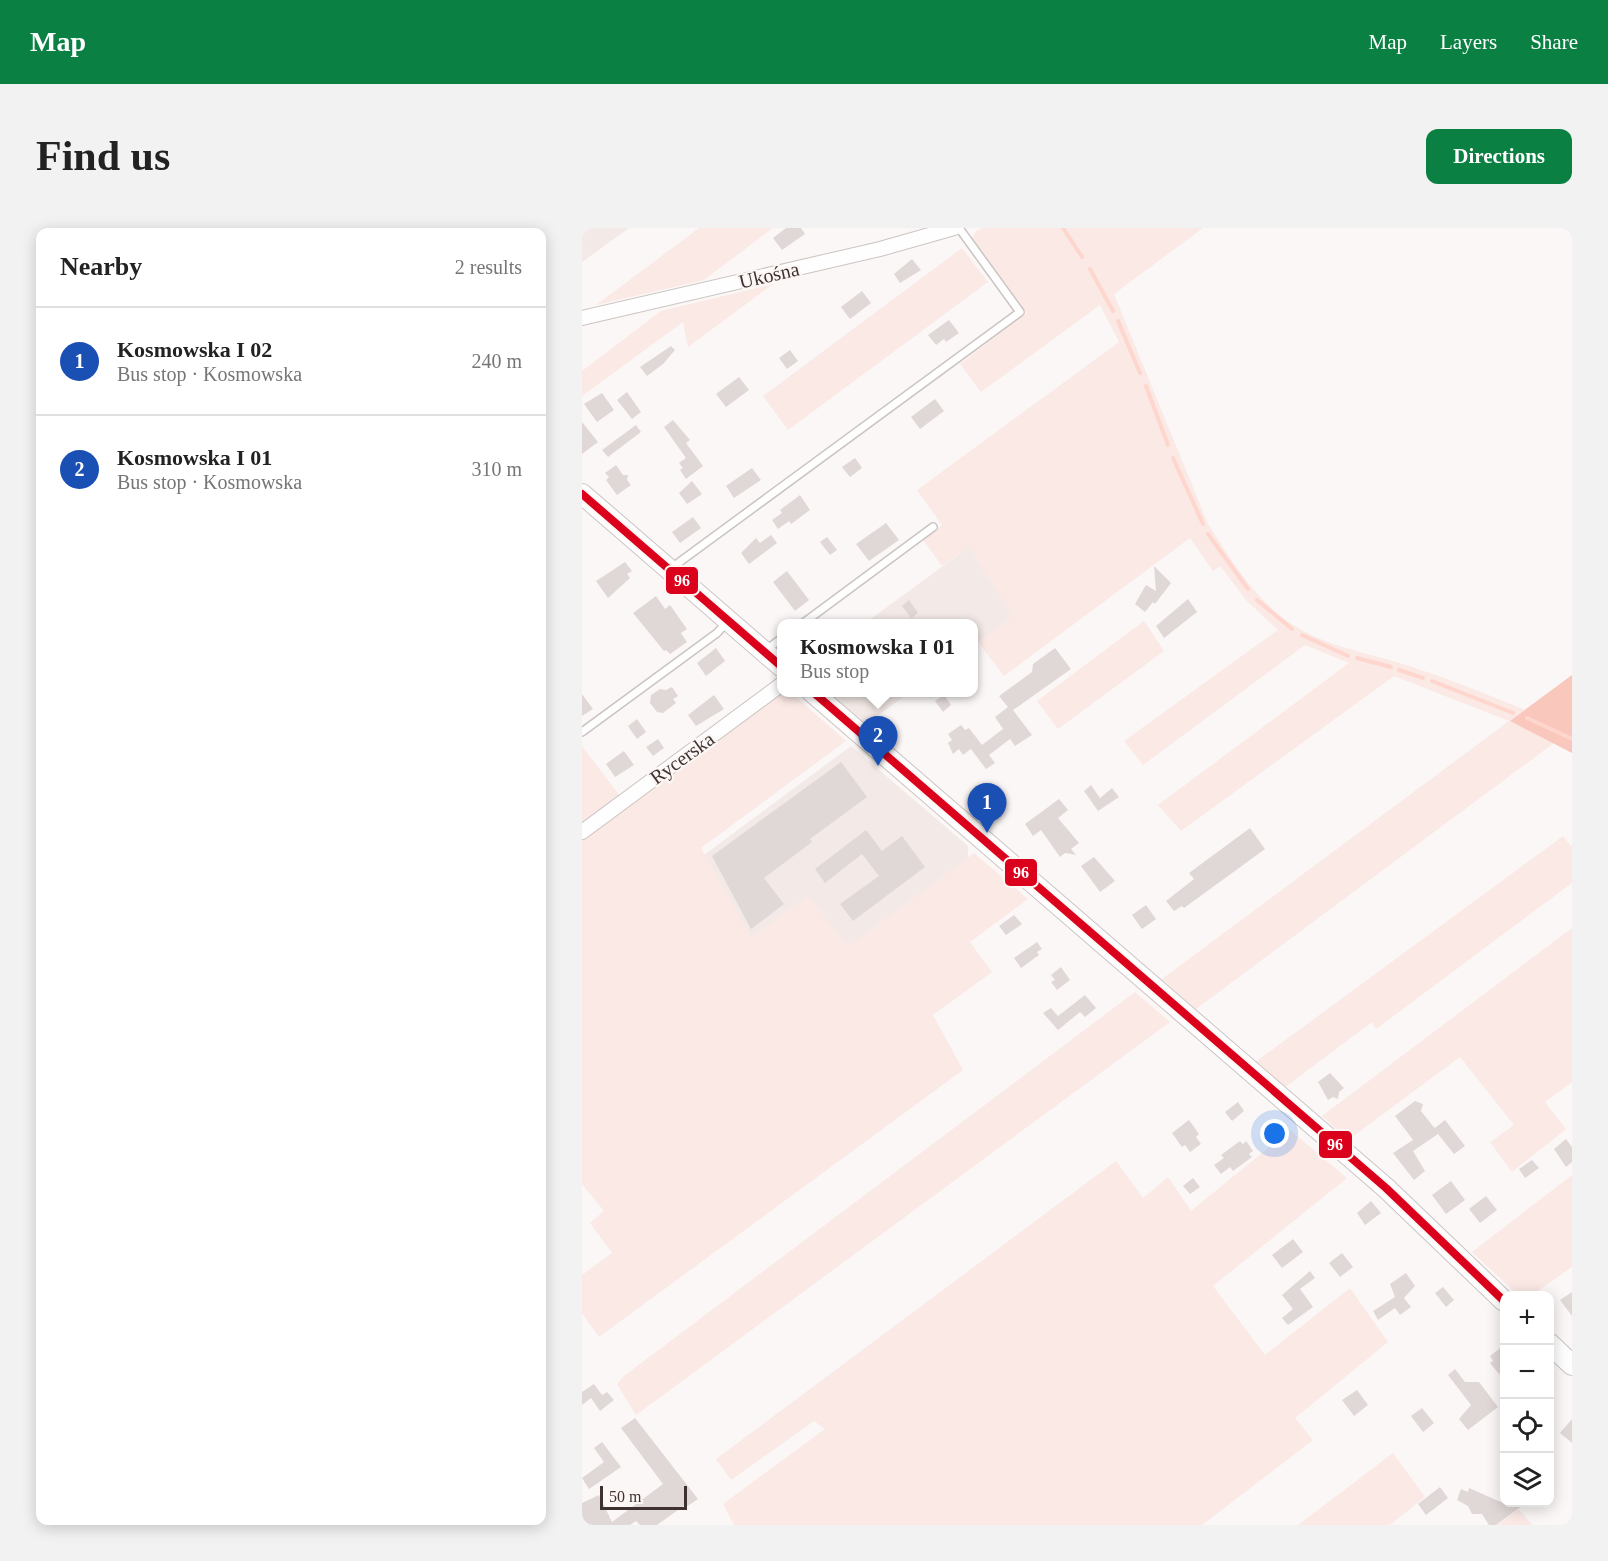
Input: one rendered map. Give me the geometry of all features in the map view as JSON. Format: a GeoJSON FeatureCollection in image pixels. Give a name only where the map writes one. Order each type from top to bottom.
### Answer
{"type":"FeatureCollection","features":[{"type":"Feature","properties":{"kind":"street","name":"Ukośna"},"geometry":{"type":"LineString","coordinates":[[582,318],[880,249],[954,228]]}},
{"type":"Feature","properties":{"kind":"street"},"geometry":{"type":"LineString","coordinates":[[582,495],[777,663]]}},
{"type":"Feature","properties":{"kind":"street","name":"Rycerska"},"geometry":{"type":"LineString","coordinates":[[582,832],[777,688]]}},
{"type":"Feature","properties":{"kind":"street"},"geometry":{"type":"LineString","coordinates":[[817,697],[1386,1188],[1500,1297]]}},
{"type":"Feature","properties":{"kind":"street"},"geometry":{"type":"LineString","coordinates":[[1551,1345],[1572,1365]]}},
{"type":"Feature","properties":{"kind":"lane"},"geometry":{"type":"LineString","coordinates":[[669,570],[1020,312],[959,228]]}},
{"type":"Feature","properties":{"kind":"lane"},"geometry":{"type":"LineString","coordinates":[[809,619],[933,526]]}},
{"type":"Feature","properties":{"kind":"lane"},"geometry":{"type":"LineString","coordinates":[[582,732],[717,633],[728,620]]}},
{"type":"Feature","properties":{"kind":"lane"},"geometry":{"type":"LineString","coordinates":[[764,652],[777,642]]}},
{"type":"Feature","properties":{"kind":"shaded area"},"geometry":{"type":"Polygon","coordinates":[[[582,228],[629,228],[582,262],[582,228]]]}},
{"type":"Feature","properties":{"kind":"shaded area"},"geometry":{"type":"Polygon","coordinates":[[[699,228],[773,228],[704,280],[596,305],[699,228]]]}},
{"type":"Feature","properties":{"kind":"shaded area"},"geometry":{"type":"Polygon","coordinates":[[[982,228],[1203,228],[1114,294],[1208,524],[1232,562],[1260,597],[1296,627],[1327,642],[1424,671],[1525,710],[1510,721],[1554,743],[1196,1009],[1162,979],[1509,721],[1394,676],[1181,831],[1158,805],[1349,663],[1305,645],[1143,765],[1124,741],[1278,630],[1246,600],[1220,566],[1213,571],[1190,538],[1004,676],[978,642],[1013,616],[969,547],[942,566],[923,540],[942,525],[917,490],[1119,342],[1100,305],[981,392],[960,364],[1027,313],[972,239],[976,231],[982,228]]]}},
{"type":"Feature","properties":{"kind":"shaded area"},"geometry":{"type":"Polygon","coordinates":[[[962,248],[988,282],[788,430],[763,396],[962,248]]]}},
{"type":"Feature","properties":{"kind":"shaded area"},"geometry":{"type":"Polygon","coordinates":[[[773,284],[688,347],[683,322],[582,396],[582,371],[661,311],[773,284]]]}},
{"type":"Feature","properties":{"kind":"shaded area"},"geometry":{"type":"Polygon","coordinates":[[[969,547],[1014,616],[978,642],[978,619],[871,619],[969,547]]]}},
{"type":"Feature","properties":{"kind":"shaded area"},"geometry":{"type":"Polygon","coordinates":[[[1144,621],[1164,651],[1058,729],[1037,701],[1144,621]]]}},
{"type":"Feature","properties":{"kind":"shaded area"},"geometry":{"type":"Polygon","coordinates":[[[1572,675],[1572,753],[1510,721],[1572,675]]]}},
{"type":"Feature","properties":{"kind":"shaded area"},"geometry":{"type":"Polygon","coordinates":[[[777,695],[777,697],[796,697],[846,741],[701,848],[751,937],[808,895],[848,947],[974,853],[1028,899],[970,942],[992,972],[933,1015],[963,1070],[599,1337],[582,1313],[582,1275],[612,1253],[590,1223],[604,1211],[582,1184],[582,840],[777,695]]]}},
{"type":"Feature","properties":{"kind":"shaded area"},"geometry":{"type":"Polygon","coordinates":[[[835,697],[903,697],[866,724],[835,697]]]}},
{"type":"Feature","properties":{"kind":"shaded area"},"geometry":{"type":"Polygon","coordinates":[[[582,746],[620,796],[582,824],[582,746]]]}},
{"type":"Feature","properties":{"kind":"shaded area"},"geometry":{"type":"Polygon","coordinates":[[[851,746],[968,846],[968,858],[847,948],[751,938],[704,855],[851,746]]]}},
{"type":"Feature","properties":{"kind":"shaded area"},"geometry":{"type":"Polygon","coordinates":[[[1563,836],[1572,847],[1572,883],[1376,1029],[1372,1022],[1284,1088],[1254,1063],[1563,836]]]}},
{"type":"Feature","properties":{"kind":"shaded area"},"geometry":{"type":"Polygon","coordinates":[[[1572,928],[1572,1082],[1545,1102],[1566,1129],[1512,1172],[1490,1142],[1514,1125],[1460,1057],[1348,1140],[1322,1116],[1572,928]]]}},
{"type":"Feature","properties":{"kind":"shaded area"},"geometry":{"type":"Polygon","coordinates":[[[1135,992],[1170,1022],[636,1415],[617,1384],[624,1376],[1135,992]]]}},
{"type":"Feature","properties":{"kind":"shaded area"},"geometry":{"type":"Polygon","coordinates":[[[1290,1130],[1347,1178],[1213,1286],[1265,1355],[1350,1288],[1388,1342],[1295,1418],[1313,1440],[1202,1525],[734,1525],[723,1504],[825,1429],[814,1421],[731,1480],[716,1459],[1116,1161],[1143,1198],[1168,1177],[1191,1211],[1290,1130]]]}},
{"type":"Feature","properties":{"kind":"shaded area"},"geometry":{"type":"Polygon","coordinates":[[[1572,1175],[1572,1267],[1538,1291],[1514,1291],[1472,1252],[1572,1175]]]}},
{"type":"Feature","properties":{"kind":"shaded area"},"geometry":{"type":"Polygon","coordinates":[[[1393,1453],[1425,1497],[1390,1525],[1298,1525],[1393,1453]]]}},
{"type":"Feature","properties":{"kind":"shaded area"},"geometry":{"type":"Polygon","coordinates":[[[1519,1509],[1532,1525],[1497,1525],[1519,1509]]]}},
{"type":"Feature","properties":{"kind":"building"},"geometry":{"type":"Polygon","coordinates":[[[786,228],[801,228],[805,234],[782,250],[773,238],[786,228]]]}},
{"type":"Feature","properties":{"kind":"building"},"geometry":{"type":"Polygon","coordinates":[[[912,259],[921,270],[900,283],[894,274],[912,259]]]}},
{"type":"Feature","properties":{"kind":"building"},"geometry":{"type":"Polygon","coordinates":[[[862,291],[871,303],[850,319],[841,307],[862,291]]]}},
{"type":"Feature","properties":{"kind":"building"},"geometry":{"type":"Polygon","coordinates":[[[949,320],[959,333],[946,342],[944,339],[936,345],[928,335],[949,320]]]}},
{"type":"Feature","properties":{"kind":"building"},"geometry":{"type":"Polygon","coordinates":[[[671,346],[675,350],[663,364],[647,376],[640,367],[671,346]]]}},
{"type":"Feature","properties":{"kind":"building"},"geometry":{"type":"Polygon","coordinates":[[[790,350],[798,361],[787,369],[779,358],[790,350]]]}},
{"type":"Feature","properties":{"kind":"building"},"geometry":{"type":"Polygon","coordinates":[[[739,377],[749,390],[726,407],[716,394],[739,377]]]}},
{"type":"Feature","properties":{"kind":"building"},"geometry":{"type":"Polygon","coordinates":[[[627,392],[641,412],[632,419],[617,400],[627,392]]]}},
{"type":"Feature","properties":{"kind":"building"},"geometry":{"type":"Polygon","coordinates":[[[602,393],[614,410],[597,422],[584,404],[602,393]]]}},
{"type":"Feature","properties":{"kind":"building"},"geometry":{"type":"Polygon","coordinates":[[[935,399],[944,411],[920,429],[911,417],[935,399]]]}},
{"type":"Feature","properties":{"kind":"building"},"geometry":{"type":"Polygon","coordinates":[[[673,420],[690,440],[686,443],[703,466],[686,479],[680,470],[683,468],[679,463],[686,458],[664,427],[673,420]]]}},
{"type":"Feature","properties":{"kind":"building"},"geometry":{"type":"Polygon","coordinates":[[[582,422],[598,442],[582,454],[582,422]]]}},
{"type":"Feature","properties":{"kind":"building"},"geometry":{"type":"Polygon","coordinates":[[[636,425],[641,432],[608,457],[602,450],[636,425]]]}},
{"type":"Feature","properties":{"kind":"building"},"geometry":{"type":"Polygon","coordinates":[[[855,458],[862,468],[850,477],[842,467],[855,458]]]}},
{"type":"Feature","properties":{"kind":"building"},"geometry":{"type":"Polygon","coordinates":[[[616,465],[623,475],[628,475],[627,480],[631,485],[617,495],[606,480],[609,477],[605,473],[616,465]]]}},
{"type":"Feature","properties":{"kind":"building"},"geometry":{"type":"Polygon","coordinates":[[[752,468],[761,480],[734,498],[726,486],[752,468]]]}},
{"type":"Feature","properties":{"kind":"building"},"geometry":{"type":"Polygon","coordinates":[[[692,481],[702,494],[687,504],[679,493],[692,481]]]}},
{"type":"Feature","properties":{"kind":"building"},"geometry":{"type":"Polygon","coordinates":[[[800,495],[810,510],[791,524],[789,521],[778,529],[772,520],[782,513],[780,510],[800,495]]]}},
{"type":"Feature","properties":{"kind":"building"},"geometry":{"type":"Polygon","coordinates":[[[693,517],[701,528],[680,543],[672,532],[693,517]]]}},
{"type":"Feature","properties":{"kind":"building"},"geometry":{"type":"Polygon","coordinates":[[[886,523],[899,540],[869,561],[856,544],[886,523]]]}},
{"type":"Feature","properties":{"kind":"building"},"geometry":{"type":"Polygon","coordinates":[[[771,535],[777,543],[749,564],[741,553],[756,538],[760,543],[771,535]]]}},
{"type":"Feature","properties":{"kind":"building"},"geometry":{"type":"Polygon","coordinates":[[[827,537],[837,550],[830,555],[820,542],[827,537]]]}},
{"type":"Feature","properties":{"kind":"building"},"geometry":{"type":"Polygon","coordinates":[[[625,562],[632,571],[627,574],[630,578],[608,598],[596,581],[625,562]]]}},
{"type":"Feature","properties":{"kind":"building"},"geometry":{"type":"Polygon","coordinates":[[[1154,566],[1171,583],[1155,604],[1153,602],[1145,612],[1135,604],[1146,585],[1156,591],[1154,566]]]}},
{"type":"Feature","properties":{"kind":"building"},"geometry":{"type":"Polygon","coordinates":[[[787,571],[809,600],[795,611],[773,582],[787,571]]]}},
{"type":"Feature","properties":{"kind":"building"},"geometry":{"type":"Polygon","coordinates":[[[656,596],[665,609],[670,605],[687,629],[681,633],[687,642],[670,654],[664,651],[633,613],[656,596]]]}},
{"type":"Feature","properties":{"kind":"building"},"geometry":{"type":"Polygon","coordinates":[[[1188,599],[1197,612],[1164,638],[1156,626],[1188,599]]]}},
{"type":"Feature","properties":{"kind":"building"},"geometry":{"type":"Polygon","coordinates":[[[909,600],[918,613],[911,618],[902,606],[909,600]]]}},
{"type":"Feature","properties":{"kind":"building"},"geometry":{"type":"Polygon","coordinates":[[[716,648],[725,661],[706,676],[697,663],[716,648]]]}},
{"type":"Feature","properties":{"kind":"building"},"geometry":{"type":"Polygon","coordinates":[[[1055,648],[1071,669],[1013,710],[1032,735],[1015,746],[1010,739],[989,755],[995,763],[986,769],[971,749],[963,755],[959,749],[953,754],[948,743],[952,740],[948,734],[961,725],[965,730],[969,728],[982,745],[1003,729],[995,717],[1008,707],[999,696],[1032,672],[1033,664],[1055,648]]]}},
{"type":"Feature","properties":{"kind":"building"},"geometry":{"type":"Polygon","coordinates":[[[672,687],[678,696],[673,699],[676,703],[663,713],[657,712],[650,703],[651,695],[660,689],[666,690],[672,687]]]}},
{"type":"Feature","properties":{"kind":"building"},"geometry":{"type":"Polygon","coordinates":[[[582,694],[593,709],[582,716],[582,694]]]}},
{"type":"Feature","properties":{"kind":"building"},"geometry":{"type":"Polygon","coordinates":[[[714,695],[724,709],[696,726],[688,715],[714,695]]]}},
{"type":"Feature","properties":{"kind":"building"},"geometry":{"type":"Polygon","coordinates":[[[945,697],[951,705],[943,712],[935,701],[945,697]]]}},
{"type":"Feature","properties":{"kind":"building"},"geometry":{"type":"Polygon","coordinates":[[[637,719],[646,732],[637,739],[628,726],[637,719]]]}},
{"type":"Feature","properties":{"kind":"building"},"geometry":{"type":"Polygon","coordinates":[[[658,739],[664,748],[653,756],[646,747],[658,739]]]}},
{"type":"Feature","properties":{"kind":"building"},"geometry":{"type":"Polygon","coordinates":[[[624,751],[634,765],[615,777],[606,764],[624,751]]]}},
{"type":"Feature","properties":{"kind":"building"},"geometry":{"type":"Polygon","coordinates":[[[841,762],[867,797],[810,839],[812,842],[764,878],[784,904],[751,929],[712,856],[841,762]]]}},
{"type":"Feature","properties":{"kind":"building"},"geometry":{"type":"Polygon","coordinates":[[[1091,785],[1100,798],[1112,788],[1119,797],[1098,811],[1084,791],[1091,785]]]}},
{"type":"Feature","properties":{"kind":"building"},"geometry":{"type":"Polygon","coordinates":[[[1059,799],[1068,810],[1058,818],[1079,843],[1071,849],[1076,855],[1065,853],[1060,857],[1041,830],[1033,836],[1025,824],[1059,799]]]}},
{"type":"Feature","properties":{"kind":"building"},"geometry":{"type":"Polygon","coordinates":[[[1250,828],[1265,849],[1184,908],[1182,906],[1174,911],[1166,901],[1194,879],[1189,873],[1250,828]]]}},
{"type":"Feature","properties":{"kind":"building"},"geometry":{"type":"Polygon","coordinates":[[[866,830],[882,851],[902,836],[925,867],[853,921],[840,904],[879,876],[862,854],[825,883],[815,869],[866,830]]]}},
{"type":"Feature","properties":{"kind":"building"},"geometry":{"type":"Polygon","coordinates":[[[1094,857],[1115,881],[1100,892],[1081,866],[1094,857]]]}},
{"type":"Feature","properties":{"kind":"building"},"geometry":{"type":"Polygon","coordinates":[[[1146,905],[1156,919],[1142,929],[1132,915],[1146,905]]]}},
{"type":"Feature","properties":{"kind":"building"},"geometry":{"type":"Polygon","coordinates":[[[1014,915],[1022,924],[1006,935],[999,926],[1014,915]]]}},
{"type":"Feature","properties":{"kind":"building"},"geometry":{"type":"Polygon","coordinates":[[[1037,942],[1042,949],[1037,952],[1039,955],[1021,968],[1014,958],[1037,942]]]}},
{"type":"Feature","properties":{"kind":"building"},"geometry":{"type":"Polygon","coordinates":[[[1061,967],[1070,980],[1057,990],[1051,982],[1055,980],[1051,975],[1061,967]]]}},
{"type":"Feature","properties":{"kind":"building"},"geometry":{"type":"Polygon","coordinates":[[[1085,995],[1096,1008],[1085,1017],[1080,1012],[1058,1030],[1043,1013],[1051,1008],[1058,1016],[1085,995]]]}},
{"type":"Feature","properties":{"kind":"building"},"geometry":{"type":"Polygon","coordinates":[[[1330,1073],[1344,1088],[1339,1092],[1338,1099],[1333,1097],[1328,1100],[1318,1082],[1330,1073]]]}},
{"type":"Feature","properties":{"kind":"building"},"geometry":{"type":"Polygon","coordinates":[[[1415,1101],[1423,1104],[1421,1111],[1435,1128],[1445,1120],[1465,1146],[1454,1154],[1438,1134],[1413,1151],[1425,1171],[1414,1180],[1393,1153],[1413,1140],[1395,1116],[1415,1101]]]}},
{"type":"Feature","properties":{"kind":"building"},"geometry":{"type":"Polygon","coordinates":[[[1238,1102],[1244,1111],[1232,1121],[1225,1112],[1238,1102]]]}},
{"type":"Feature","properties":{"kind":"building"},"geometry":{"type":"Polygon","coordinates":[[[1189,1120],[1199,1134],[1196,1137],[1201,1144],[1190,1152],[1185,1145],[1182,1147],[1172,1133],[1189,1120]]]}},
{"type":"Feature","properties":{"kind":"building"},"geometry":{"type":"Polygon","coordinates":[[[1566,1139],[1572,1147],[1572,1162],[1566,1167],[1554,1149],[1566,1139]]]}},
{"type":"Feature","properties":{"kind":"building"},"geometry":{"type":"Polygon","coordinates":[[[1240,1141],[1243,1144],[1246,1141],[1253,1151],[1249,1154],[1252,1157],[1233,1171],[1230,1167],[1221,1174],[1214,1165],[1224,1158],[1221,1155],[1240,1141]]]}},
{"type":"Feature","properties":{"kind":"building"},"geometry":{"type":"Polygon","coordinates":[[[1532,1160],[1539,1168],[1525,1178],[1519,1169],[1532,1160]]]}},
{"type":"Feature","properties":{"kind":"building"},"geometry":{"type":"Polygon","coordinates":[[[1193,1178],[1200,1187],[1190,1194],[1183,1186],[1193,1178]]]}},
{"type":"Feature","properties":{"kind":"building"},"geometry":{"type":"Polygon","coordinates":[[[1451,1181],[1465,1200],[1446,1214],[1432,1195],[1451,1181]]]}},
{"type":"Feature","properties":{"kind":"building"},"geometry":{"type":"Polygon","coordinates":[[[1486,1196],[1497,1210],[1480,1223],[1469,1209],[1486,1196]]]}},
{"type":"Feature","properties":{"kind":"building"},"geometry":{"type":"Polygon","coordinates":[[[1371,1201],[1381,1213],[1365,1225],[1357,1213],[1371,1201]]]}},
{"type":"Feature","properties":{"kind":"building"},"geometry":{"type":"Polygon","coordinates":[[[1293,1239],[1303,1252],[1282,1268],[1272,1255],[1293,1239]]]}},
{"type":"Feature","properties":{"kind":"building"},"geometry":{"type":"Polygon","coordinates":[[[1342,1253],[1353,1267],[1340,1277],[1329,1263],[1342,1253]]]}},
{"type":"Feature","properties":{"kind":"building"},"geometry":{"type":"Polygon","coordinates":[[[1310,1271],[1315,1278],[1300,1289],[1313,1307],[1288,1325],[1282,1318],[1293,1309],[1282,1295],[1310,1271]]]}},
{"type":"Feature","properties":{"kind":"building"},"geometry":{"type":"Polygon","coordinates":[[[1406,1273],[1415,1286],[1404,1298],[1411,1307],[1400,1315],[1395,1308],[1378,1320],[1373,1311],[1395,1297],[1390,1284],[1406,1273]]]}},
{"type":"Feature","properties":{"kind":"building"},"geometry":{"type":"Polygon","coordinates":[[[1443,1287],[1454,1300],[1446,1307],[1435,1293],[1443,1287]]]}},
{"type":"Feature","properties":{"kind":"building"},"geometry":{"type":"Polygon","coordinates":[[[1572,1292],[1572,1316],[1560,1300],[1572,1292]]]}},
{"type":"Feature","properties":{"kind":"building"},"geometry":{"type":"Polygon","coordinates":[[[1500,1348],[1499,1374],[1490,1363],[1493,1361],[1490,1356],[1500,1348]]]}},
{"type":"Feature","properties":{"kind":"building"},"geometry":{"type":"Polygon","coordinates":[[[1455,1369],[1465,1382],[1479,1382],[1498,1407],[1468,1430],[1459,1419],[1471,1405],[1448,1375],[1455,1369]]]}},
{"type":"Feature","properties":{"kind":"building"},"geometry":{"type":"Polygon","coordinates":[[[594,1384],[602,1395],[607,1392],[614,1400],[600,1411],[591,1398],[582,1405],[582,1392],[594,1384]]]}},
{"type":"Feature","properties":{"kind":"building"},"geometry":{"type":"Polygon","coordinates":[[[1357,1390],[1368,1405],[1354,1416],[1342,1400],[1357,1390]]]}},
{"type":"Feature","properties":{"kind":"building"},"geometry":{"type":"Polygon","coordinates":[[[1422,1408],[1434,1423],[1423,1432],[1411,1416],[1422,1408]]]}},
{"type":"Feature","properties":{"kind":"building"},"geometry":{"type":"Polygon","coordinates":[[[635,1418],[698,1499],[686,1507],[685,1505],[657,1525],[640,1525],[636,1521],[630,1525],[582,1525],[582,1503],[599,1495],[612,1522],[663,1484],[621,1428],[635,1418]]]}},
{"type":"Feature","properties":{"kind":"building"},"geometry":{"type":"Polygon","coordinates":[[[1572,1419],[1572,1443],[1560,1433],[1572,1419]]]}},
{"type":"Feature","properties":{"kind":"building"},"geometry":{"type":"Polygon","coordinates":[[[602,1442],[621,1467],[589,1489],[582,1478],[604,1462],[594,1448],[602,1442]]]}},
{"type":"Feature","properties":{"kind":"building"},"geometry":{"type":"Polygon","coordinates":[[[1440,1487],[1448,1498],[1426,1515],[1418,1504],[1440,1487]]]}},
{"type":"Feature","properties":{"kind":"building"},"geometry":{"type":"Polygon","coordinates":[[[1469,1488],[1500,1502],[1500,1507],[1521,1507],[1496,1525],[1489,1525],[1482,1514],[1472,1514],[1468,1506],[1457,1500],[1461,1489],[1468,1492],[1469,1488]]]}},
{"type":"Feature","properties":{"kind":"waterway"},"geometry":{"type":"LineString","coordinates":[[1063,228],[1082,257]]}},
{"type":"Feature","properties":{"kind":"waterway"},"geometry":{"type":"LineString","coordinates":[[1090,269],[1113,311]]}},
{"type":"Feature","properties":{"kind":"waterway"},"geometry":{"type":"LineString","coordinates":[[1118,321],[1140,373]]}},
{"type":"Feature","properties":{"kind":"waterway"},"geometry":{"type":"LineString","coordinates":[[1146,386],[1168,445]]}},
{"type":"Feature","properties":{"kind":"waterway"},"geometry":{"type":"LineString","coordinates":[[1173,458],[1203,524]]}},
{"type":"Feature","properties":{"kind":"waterway"},"geometry":{"type":"LineString","coordinates":[[1208,534],[1248,589]]}},
{"type":"Feature","properties":{"kind":"waterway"},"geometry":{"type":"LineString","coordinates":[[1257,600],[1292,629]]}},
{"type":"Feature","properties":{"kind":"waterway"},"geometry":{"type":"LineString","coordinates":[[1302,635],[1348,656]]}},
{"type":"Feature","properties":{"kind":"waterway"},"geometry":{"type":"LineString","coordinates":[[1357,658],[1391,667]]}},
{"type":"Feature","properties":{"kind":"waterway"},"geometry":{"type":"LineString","coordinates":[[1399,670],[1423,678]]}},
{"type":"Feature","properties":{"kind":"waterway"},"geometry":{"type":"LineString","coordinates":[[1432,681],[1513,713]]}},
{"type":"Feature","properties":{"kind":"waterway"},"geometry":{"type":"LineString","coordinates":[[1527,718],[1572,739]]}},
{"type":"Feature","properties":{"kind":"transit line","name":"96"},"geometry":{"type":"LineString","coordinates":[[582,494],[777,663]]}},
{"type":"Feature","properties":{"kind":"transit line","name":"96"},"geometry":{"type":"LineString","coordinates":[[819,697],[1386,1188],[1500,1297]]}},
{"type":"Feature","properties":{"kind":"place","name":"Kosmowska I 01"},"geometry":{"type":"Point","coordinates":[878,766]}},
{"type":"Feature","properties":{"kind":"place","name":"Kosmowska I 02"},"geometry":{"type":"Point","coordinates":[987,833]}}]}
